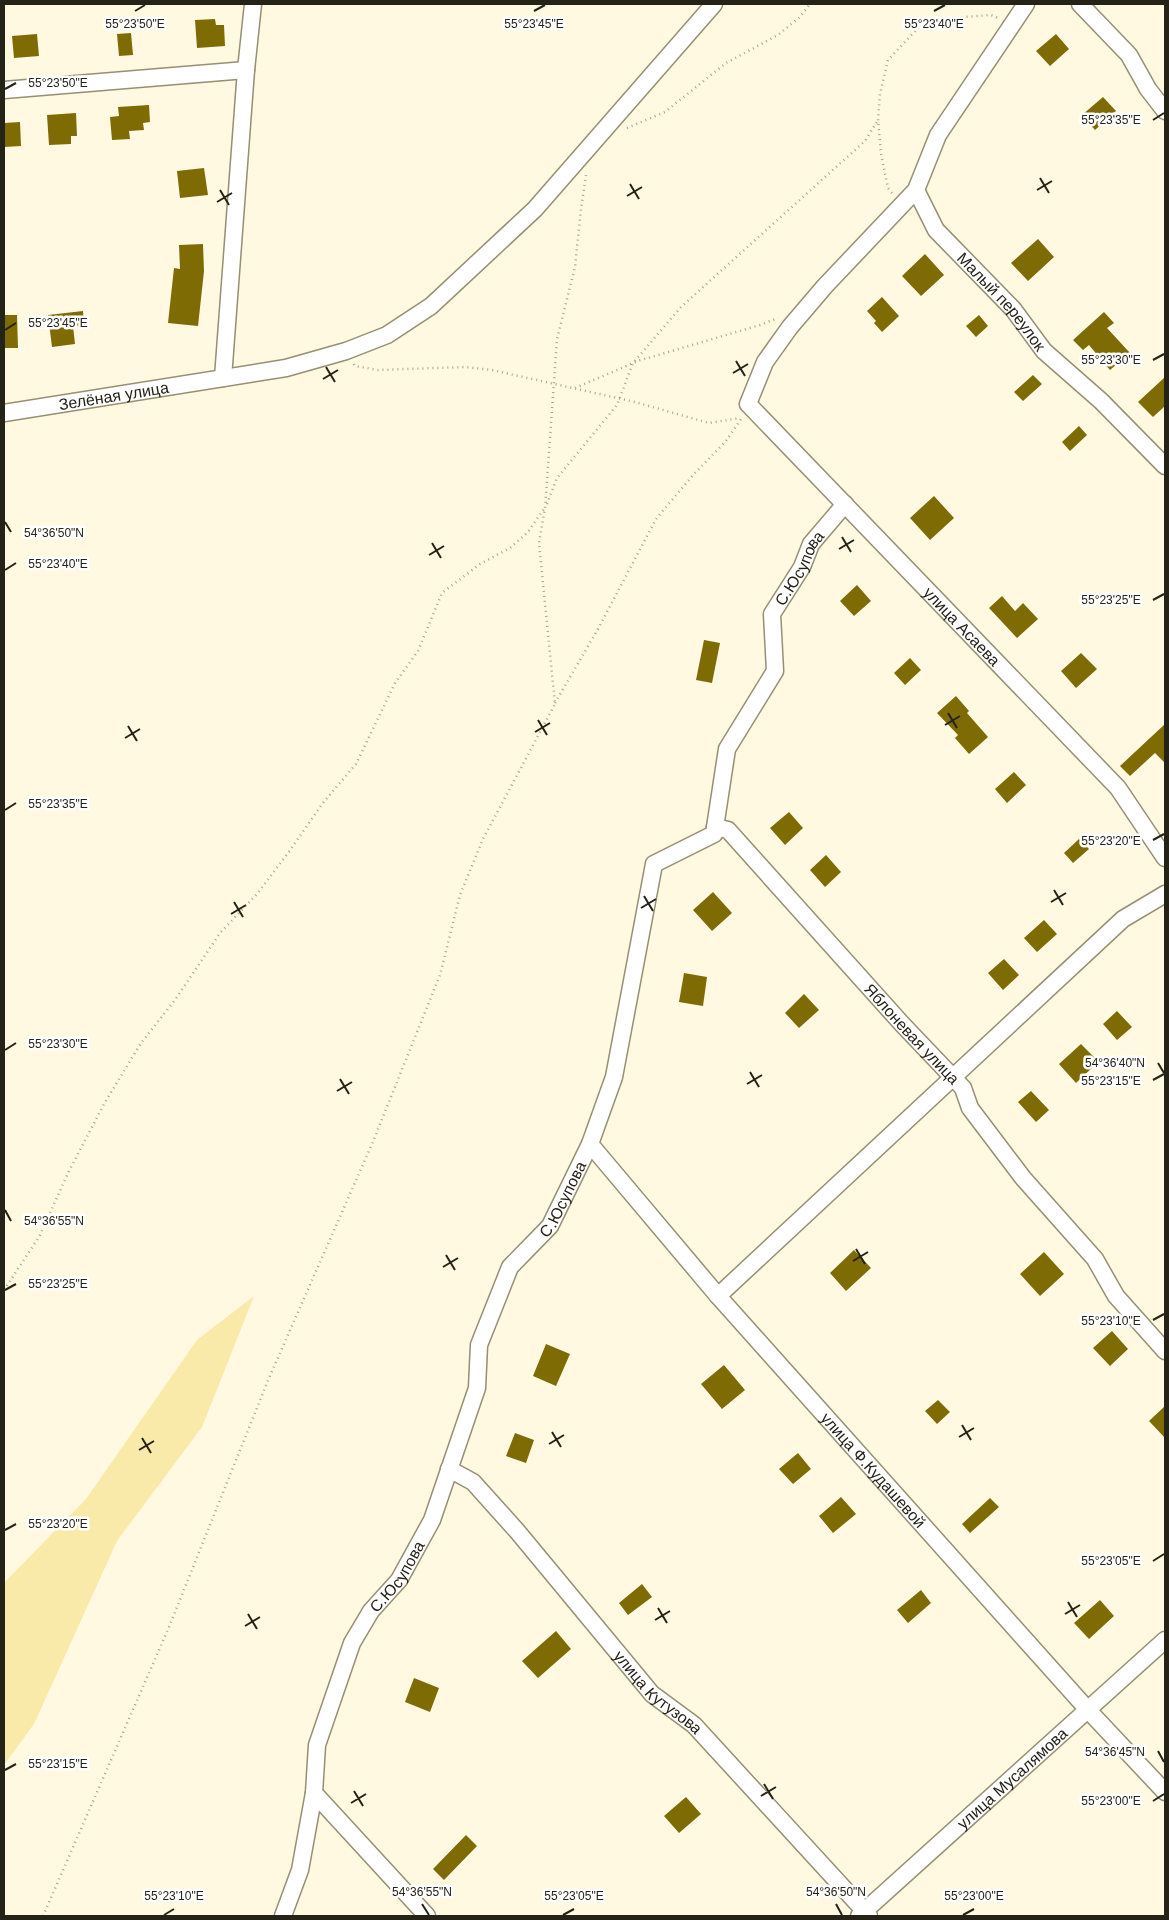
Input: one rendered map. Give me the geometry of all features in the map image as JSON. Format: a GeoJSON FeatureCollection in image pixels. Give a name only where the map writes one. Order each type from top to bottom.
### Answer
{"type":"FeatureCollection","features":[{"type":"Feature","properties":{"kind":"street"},"geometry":{"type":"LineString","coordinates":[[224,378],[246,70],[253,4]]}},
{"type":"Feature","properties":{"kind":"street","name":"Зелёная улица"},"geometry":{"type":"LineString","coordinates":[[4,412],[286,368],[346,351],[387,335],[431,306],[535,209],[714,4]]}},
{"type":"Feature","properties":{"kind":"street"},"geometry":{"type":"LineString","coordinates":[[744,411],[765,362],[790,327],[916,190],[938,135],[1026,4]]}},
{"type":"Feature","properties":{"kind":"street"},"geometry":{"type":"LineString","coordinates":[[1080,4],[1128,56],[1148,89],[1165,111]]}},
{"type":"Feature","properties":{"kind":"street"},"geometry":{"type":"LineString","coordinates":[[4,90],[246,70]]}},
{"type":"Feature","properties":{"kind":"street","name":"Малый переулок"},"geometry":{"type":"LineString","coordinates":[[916,190],[936,230],[1014,309],[1044,351],[1101,401],[1165,466]]}},
{"type":"Feature","properties":{"kind":"street","name":"улица Асаева"},"geometry":{"type":"LineString","coordinates":[[744,411],[845,504],[1118,788],[1165,858]]}},
{"type":"Feature","properties":{"kind":"street","name":"С.Юсупова"},"geometry":{"type":"LineString","coordinates":[[284,1916],[300,1870],[314,1793],[317,1745],[352,1643],[371,1611],[399,1580],[432,1520],[477,1388],[479,1345],[510,1267],[550,1226],[590,1144],[614,1078],[654,864],[714,834],[728,749],[776,671],[772,614],[802,567],[811,544],[845,504]]}},
{"type":"Feature","properties":{"kind":"street","name":"Яблоневая улица"},"geometry":{"type":"LineString","coordinates":[[715,827],[728,830],[902,1024],[963,1088],[970,1108],[1023,1178],[1095,1259],[1116,1296],[1165,1351]]}},
{"type":"Feature","properties":{"kind":"street"},"geometry":{"type":"LineString","coordinates":[[718,1296],[1123,919],[1165,894]]}},
{"type":"Feature","properties":{"kind":"street","name":"улица Ф.Кудашевой"},"geometry":{"type":"LineString","coordinates":[[590,1144],[718,1296],[1088,1710],[1165,1792]]}},
{"type":"Feature","properties":{"kind":"street","name":"улица Кутузова"},"geometry":{"type":"LineString","coordinates":[[449,1469],[474,1482],[652,1694],[694,1725],[864,1915]]}},
{"type":"Feature","properties":{"kind":"street","name":"улица Мусалямова"},"geometry":{"type":"LineString","coordinates":[[864,1915],[1165,1640]]}},
{"type":"Feature","properties":{"kind":"street"},"geometry":{"type":"LineString","coordinates":[[314,1793],[428,1916]]}},
{"type":"Feature","properties":{"kind":"path"},"geometry":{"type":"LineString","coordinates":[[604,131],[624,129],[665,112],[726,63],[778,35],[800,17],[810,4]]}},
{"type":"Feature","properties":{"kind":"path"},"geometry":{"type":"LineString","coordinates":[[901,206],[888,188],[881,154],[878,120],[880,94],[888,60],[918,28],[964,17],[991,15],[1011,25]]}},
{"type":"Feature","properties":{"kind":"path"},"geometry":{"type":"LineString","coordinates":[[4,1290],[39,1238],[104,1104],[141,1043],[175,1000],[220,933],[257,894],[292,849],[322,804],[356,764],[395,683],[418,651],[442,593],[480,564],[510,548],[528,532],[545,508],[557,478],[618,405],[633,363],[681,307],[865,141],[878,120]]}},
{"type":"Feature","properties":{"kind":"path"},"geometry":{"type":"LineString","coordinates":[[555,704],[540,543],[545,508],[557,338],[575,267],[580,209],[588,169],[587,150]]}},
{"type":"Feature","properties":{"kind":"path"},"geometry":{"type":"LineString","coordinates":[[574,388],[633,363],[760,325],[785,315]]}},
{"type":"Feature","properties":{"kind":"path"},"geometry":{"type":"LineString","coordinates":[[346,351],[355,366],[378,370],[465,367],[492,370],[619,398],[709,423],[744,411]]}},
{"type":"Feature","properties":{"kind":"path"},"geometry":{"type":"LineString","coordinates":[[43,1916],[169,1627],[269,1378],[372,1144],[440,975],[460,895],[483,839],[656,520],[694,474],[726,441],[744,411]]}},
{"type":"Feature","properties":{"kind":"shaded area"},"geometry":{"type":"Polygon","coordinates":[[[254,1296],[202,1427],[117,1541],[34,1724],[4,1765],[4,1583],[86,1499],[197,1340],[254,1296]]]}},
{"type":"Feature","properties":{"kind":"building"},"geometry":{"type":"Polygon","coordinates":[[[215,19],[216,25],[224,25],[225,46],[197,48],[195,20],[215,19]]]}},
{"type":"Feature","properties":{"kind":"building"},"geometry":{"type":"Polygon","coordinates":[[[131,33],[133,55],[119,56],[117,34],[131,33]]]}},
{"type":"Feature","properties":{"kind":"building"},"geometry":{"type":"Polygon","coordinates":[[[37,34],[39,56],[14,58],[12,36],[37,34]]]}},
{"type":"Feature","properties":{"kind":"building"},"geometry":{"type":"Polygon","coordinates":[[[1056,34],[1069,49],[1050,66],[1036,51],[1056,34]]]}},
{"type":"Feature","properties":{"kind":"building"},"geometry":{"type":"Polygon","coordinates":[[[1103,97],[1116,111],[1095,130],[1082,115],[1103,97]]]}},
{"type":"Feature","properties":{"kind":"building"},"geometry":{"type":"Polygon","coordinates":[[[149,105],[150,122],[143,123],[144,130],[129,131],[130,139],[112,140],[110,117],[119,116],[118,107],[149,105]]]}},
{"type":"Feature","properties":{"kind":"building"},"geometry":{"type":"Polygon","coordinates":[[[76,113],[77,136],[71,136],[71,144],[49,145],[47,115],[76,113]]]}},
{"type":"Feature","properties":{"kind":"building"},"geometry":{"type":"Polygon","coordinates":[[[20,122],[21,146],[4,147],[4,123],[20,122]]]}},
{"type":"Feature","properties":{"kind":"building"},"geometry":{"type":"Polygon","coordinates":[[[204,168],[208,195],[180,198],[177,171],[204,168]]]}},
{"type":"Feature","properties":{"kind":"building"},"geometry":{"type":"Polygon","coordinates":[[[1038,239],[1054,257],[1028,281],[1011,263],[1038,239]]]}},
{"type":"Feature","properties":{"kind":"building"},"geometry":{"type":"Polygon","coordinates":[[[203,244],[204,271],[198,326],[168,323],[174,268],[180,269],[179,245],[203,244]]]}},
{"type":"Feature","properties":{"kind":"building"},"geometry":{"type":"Polygon","coordinates":[[[925,254],[944,275],[921,296],[902,276],[925,254]]]}},
{"type":"Feature","properties":{"kind":"building"},"geometry":{"type":"Polygon","coordinates":[[[882,297],[899,316],[882,332],[874,323],[876,321],[867,311],[882,297]]]}},
{"type":"Feature","properties":{"kind":"building"},"geometry":{"type":"Polygon","coordinates":[[[83,311],[84,325],[73,326],[75,344],[52,347],[48,315],[83,311]]]}},
{"type":"Feature","properties":{"kind":"building"},"geometry":{"type":"Polygon","coordinates":[[[1104,312],[1114,323],[1107,328],[1130,353],[1110,370],[1089,345],[1083,350],[1073,340],[1104,312]]]}},
{"type":"Feature","properties":{"kind":"building"},"geometry":{"type":"Polygon","coordinates":[[[4,315],[17,315],[18,348],[4,348],[4,315]]]}},
{"type":"Feature","properties":{"kind":"building"},"geometry":{"type":"Polygon","coordinates":[[[979,315],[988,326],[976,337],[966,326],[979,315]]]}},
{"type":"Feature","properties":{"kind":"building"},"geometry":{"type":"Polygon","coordinates":[[[1033,375],[1042,384],[1023,401],[1014,392],[1033,375]]]}},
{"type":"Feature","properties":{"kind":"building"},"geometry":{"type":"Polygon","coordinates":[[[1165,377],[1165,406],[1153,417],[1138,402],[1165,377]]]}},
{"type":"Feature","properties":{"kind":"building"},"geometry":{"type":"Polygon","coordinates":[[[1079,426],[1087,435],[1070,451],[1062,442],[1079,426]]]}},
{"type":"Feature","properties":{"kind":"building"},"geometry":{"type":"Polygon","coordinates":[[[934,496],[954,518],[930,540],[910,518],[934,496]]]}},
{"type":"Feature","properties":{"kind":"building"},"geometry":{"type":"Polygon","coordinates":[[[857,585],[871,601],[854,616],[840,601],[857,585]]]}},
{"type":"Feature","properties":{"kind":"building"},"geometry":{"type":"Polygon","coordinates":[[[1002,596],[1015,611],[1023,603],[1038,619],[1017,638],[989,608],[1002,596]]]}},
{"type":"Feature","properties":{"kind":"building"},"geometry":{"type":"Polygon","coordinates":[[[704,640],[720,643],[712,683],[696,680],[704,640]]]}},
{"type":"Feature","properties":{"kind":"building"},"geometry":{"type":"Polygon","coordinates":[[[1081,653],[1097,669],[1076,688],[1061,671],[1081,653]]]}},
{"type":"Feature","properties":{"kind":"building"},"geometry":{"type":"Polygon","coordinates":[[[910,658],[921,670],[905,685],[894,673],[910,658]]]}},
{"type":"Feature","properties":{"kind":"building"},"geometry":{"type":"Polygon","coordinates":[[[956,696],[969,711],[967,713],[988,737],[969,754],[955,738],[958,735],[937,713],[956,696]]]}},
{"type":"Feature","properties":{"kind":"building"},"geometry":{"type":"Polygon","coordinates":[[[1165,724],[1165,763],[1155,753],[1130,776],[1120,766],[1165,724]]]}},
{"type":"Feature","properties":{"kind":"building"},"geometry":{"type":"Polygon","coordinates":[[[1014,772],[1026,785],[1007,803],[995,789],[1014,772]]]}},
{"type":"Feature","properties":{"kind":"building"},"geometry":{"type":"Polygon","coordinates":[[[789,812],[803,828],[785,845],[770,828],[789,812]]]}},
{"type":"Feature","properties":{"kind":"building"},"geometry":{"type":"Polygon","coordinates":[[[1079,839],[1089,849],[1073,863],[1064,853],[1079,839]]]}},
{"type":"Feature","properties":{"kind":"building"},"geometry":{"type":"Polygon","coordinates":[[[826,855],[841,872],[825,887],[810,870],[826,855]]]}},
{"type":"Feature","properties":{"kind":"building"},"geometry":{"type":"Polygon","coordinates":[[[713,892],[732,913],[712,931],[693,910],[713,892]]]}},
{"type":"Feature","properties":{"kind":"building"},"geometry":{"type":"Polygon","coordinates":[[[1044,920],[1057,934],[1037,952],[1024,938],[1044,920]]]}},
{"type":"Feature","properties":{"kind":"building"},"geometry":{"type":"Polygon","coordinates":[[[1004,959],[1019,975],[1003,990],[988,973],[1004,959]]]}},
{"type":"Feature","properties":{"kind":"building"},"geometry":{"type":"Polygon","coordinates":[[[684,973],[707,977],[703,1006],[679,1002],[684,973]]]}},
{"type":"Feature","properties":{"kind":"building"},"geometry":{"type":"Polygon","coordinates":[[[804,994],[819,1010],[799,1028],[785,1013],[804,994]]]}},
{"type":"Feature","properties":{"kind":"building"},"geometry":{"type":"Polygon","coordinates":[[[1117,1011],[1132,1027],[1117,1040],[1103,1024],[1117,1011]]]}},
{"type":"Feature","properties":{"kind":"building"},"geometry":{"type":"Polygon","coordinates":[[[1081,1044],[1094,1057],[1090,1061],[1094,1066],[1076,1083],[1059,1064],[1081,1044]]]}},
{"type":"Feature","properties":{"kind":"building"},"geometry":{"type":"Polygon","coordinates":[[[1031,1091],[1049,1110],[1036,1122],[1018,1102],[1031,1091]]]}},
{"type":"Feature","properties":{"kind":"building"},"geometry":{"type":"Polygon","coordinates":[[[854,1250],[871,1268],[846,1291],[830,1273],[854,1250]]]}},
{"type":"Feature","properties":{"kind":"building"},"geometry":{"type":"Polygon","coordinates":[[[1044,1252],[1064,1274],[1040,1296],[1020,1274],[1044,1252]]]}},
{"type":"Feature","properties":{"kind":"building"},"geometry":{"type":"Polygon","coordinates":[[[1112,1331],[1128,1349],[1110,1366],[1093,1348],[1112,1331]]]}},
{"type":"Feature","properties":{"kind":"building"},"geometry":{"type":"Polygon","coordinates":[[[546,1344],[570,1354],[556,1386],[533,1376],[546,1344]]]}},
{"type":"Feature","properties":{"kind":"building"},"geometry":{"type":"Polygon","coordinates":[[[724,1365],[745,1390],[722,1409],[701,1384],[724,1365]]]}},
{"type":"Feature","properties":{"kind":"building"},"geometry":{"type":"Polygon","coordinates":[[[938,1400],[950,1412],[937,1424],[925,1411],[938,1400]]]}},
{"type":"Feature","properties":{"kind":"building"},"geometry":{"type":"Polygon","coordinates":[[[1165,1406],[1165,1438],[1149,1421],[1165,1406]]]}},
{"type":"Feature","properties":{"kind":"building"},"geometry":{"type":"Polygon","coordinates":[[[515,1433],[534,1440],[526,1463],[506,1456],[515,1433]]]}},
{"type":"Feature","properties":{"kind":"building"},"geometry":{"type":"Polygon","coordinates":[[[798,1453],[811,1469],[793,1484],[779,1469],[798,1453]]]}},
{"type":"Feature","properties":{"kind":"building"},"geometry":{"type":"Polygon","coordinates":[[[841,1497],[856,1514],[833,1533],[819,1516],[841,1497]]]}},
{"type":"Feature","properties":{"kind":"building"},"geometry":{"type":"Polygon","coordinates":[[[990,1498],[999,1507],[970,1533],[962,1524],[990,1498]]]}},
{"type":"Feature","properties":{"kind":"building"},"geometry":{"type":"Polygon","coordinates":[[[642,1584],[652,1597],[628,1615],[619,1603],[642,1584]]]}},
{"type":"Feature","properties":{"kind":"building"},"geometry":{"type":"Polygon","coordinates":[[[921,1590],[931,1603],[908,1623],[897,1610],[921,1590]]]}},
{"type":"Feature","properties":{"kind":"building"},"geometry":{"type":"Polygon","coordinates":[[[1100,1600],[1114,1616],[1089,1639],[1074,1623],[1100,1600]]]}},
{"type":"Feature","properties":{"kind":"building"},"geometry":{"type":"Polygon","coordinates":[[[556,1631],[571,1649],[538,1678],[522,1661],[556,1631]]]}},
{"type":"Feature","properties":{"kind":"building"},"geometry":{"type":"Polygon","coordinates":[[[414,1678],[439,1688],[430,1712],[405,1702],[414,1678]]]}},
{"type":"Feature","properties":{"kind":"building"},"geometry":{"type":"Polygon","coordinates":[[[686,1797],[701,1814],[679,1833],[664,1816],[686,1797]]]}},
{"type":"Feature","properties":{"kind":"building"},"geometry":{"type":"Polygon","coordinates":[[[466,1835],[477,1846],[444,1880],[433,1869],[466,1835]]]}}]}
